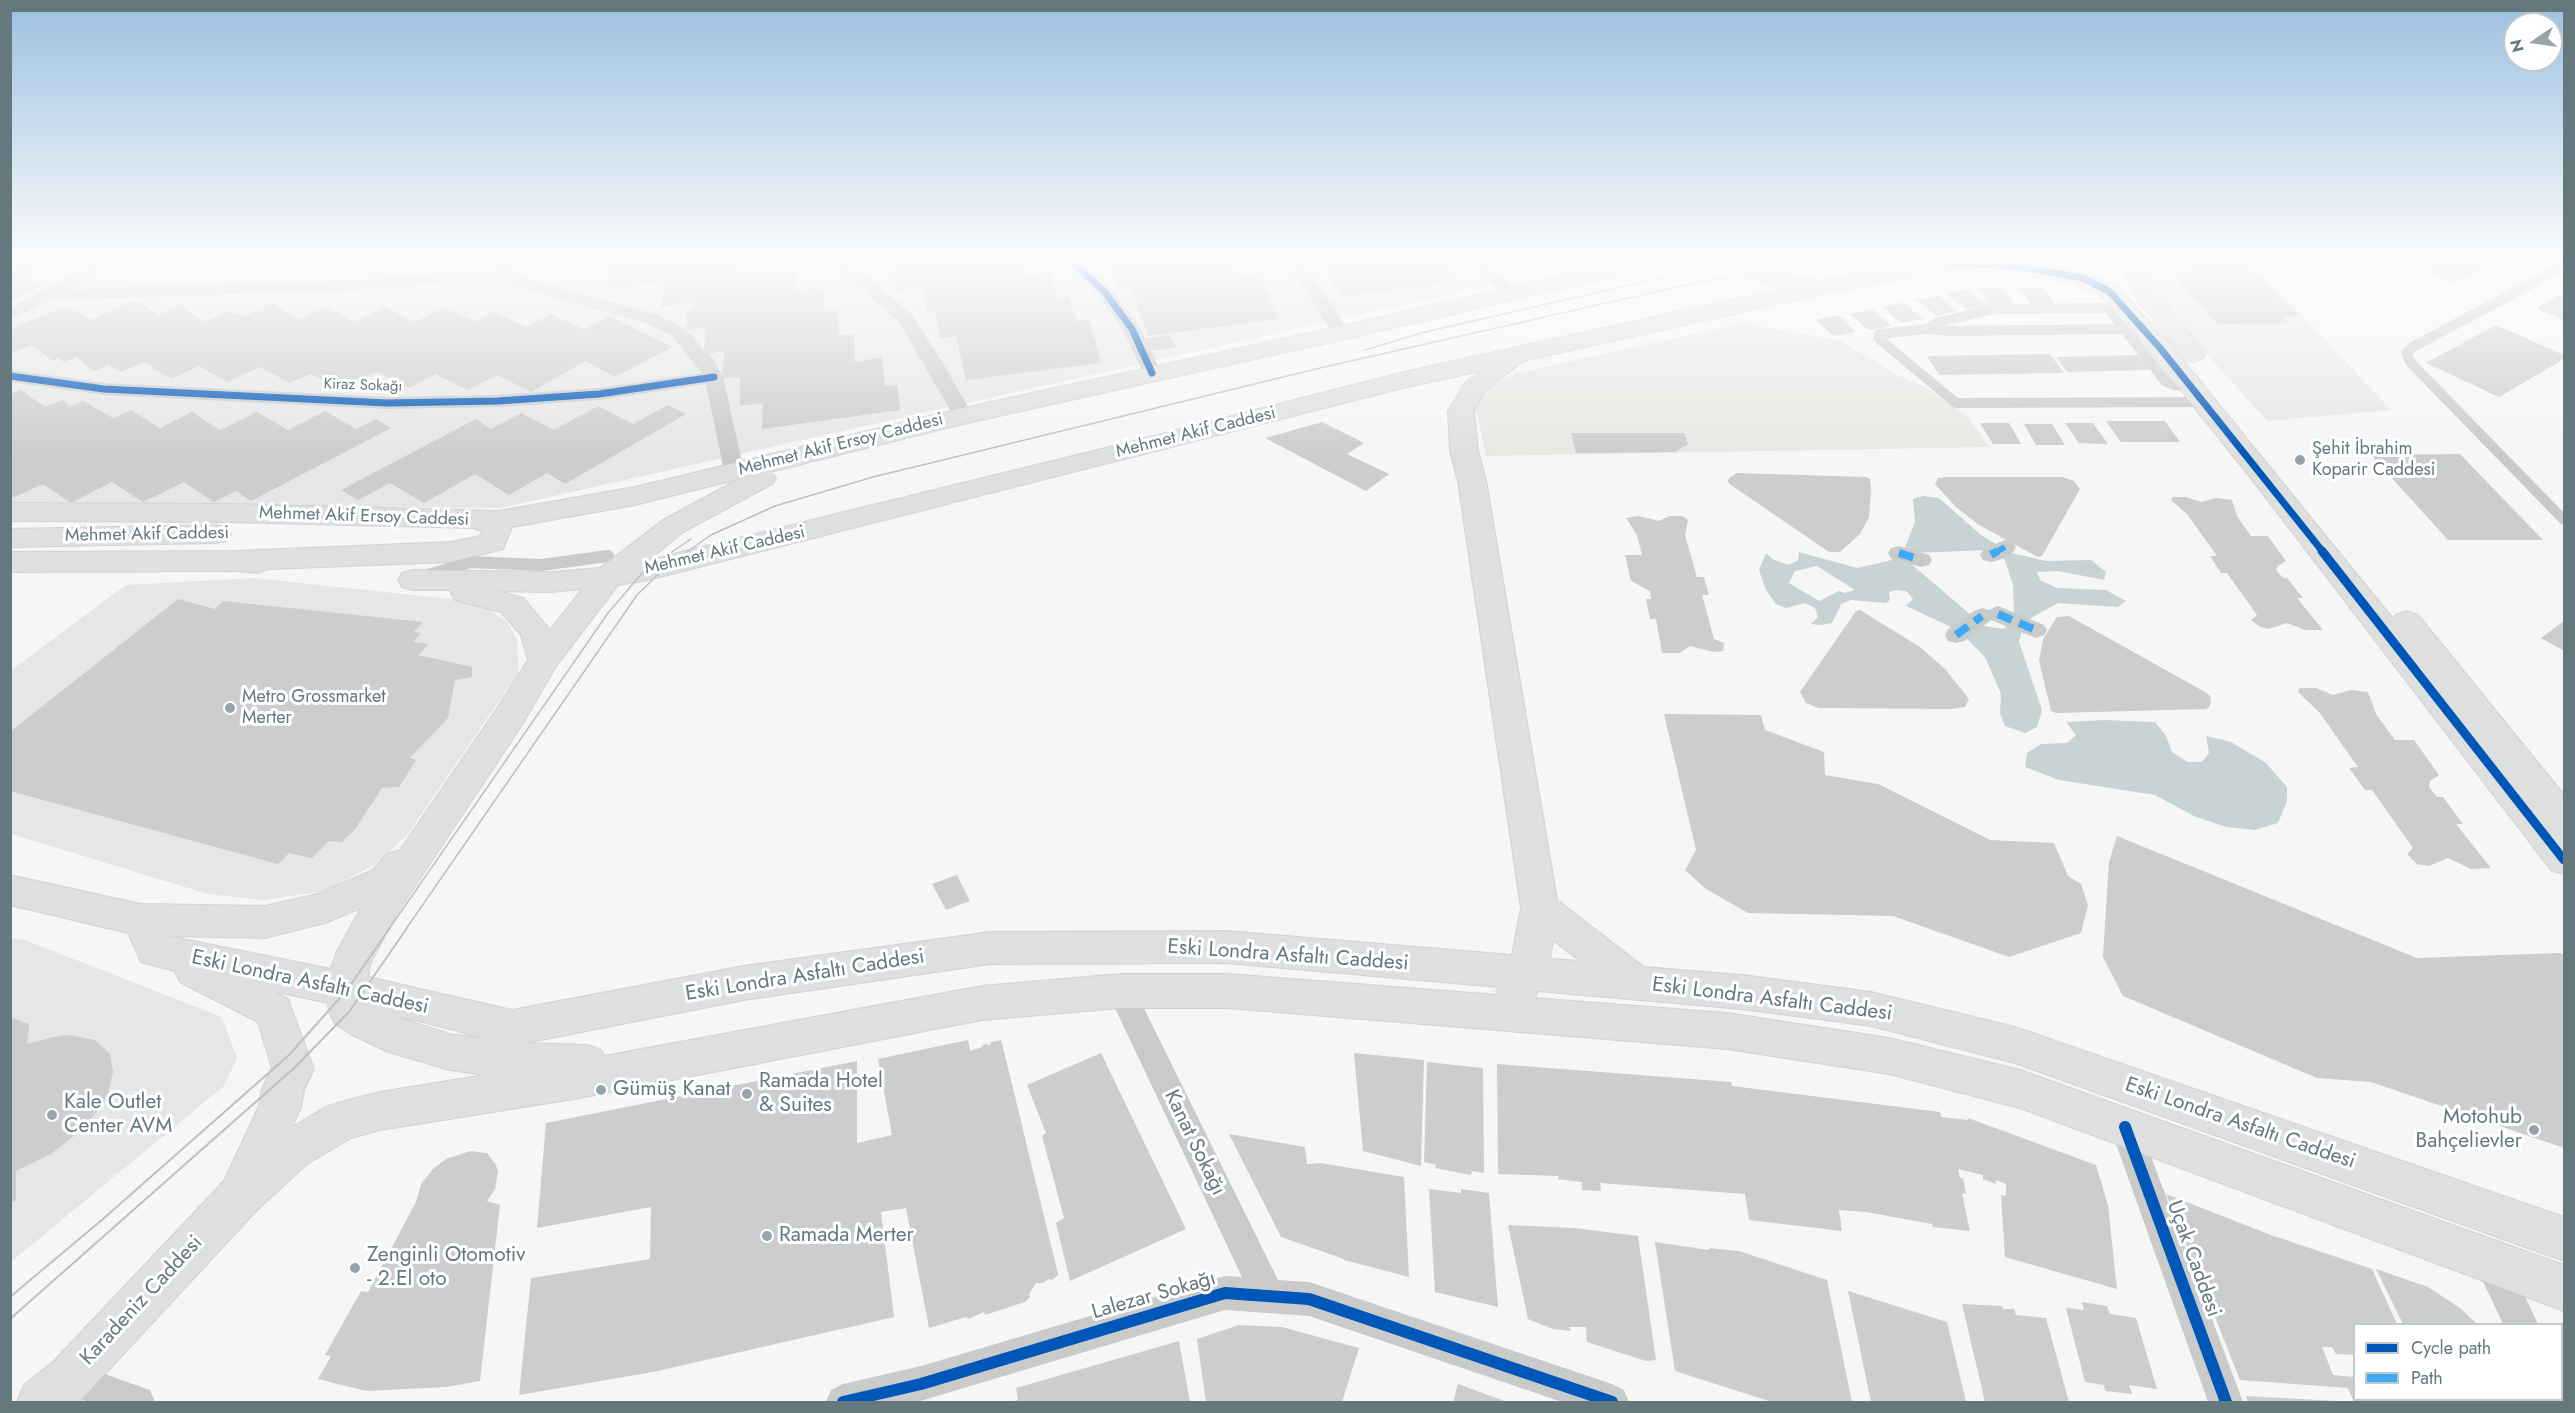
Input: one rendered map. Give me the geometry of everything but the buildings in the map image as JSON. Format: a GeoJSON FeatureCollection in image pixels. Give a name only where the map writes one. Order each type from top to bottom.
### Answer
{"type":"FeatureCollection","features":[{"type":"Feature","properties":{"kind":"main road","name":"Mehmet Akif Ersoy Caddesi"},"geometry":{"type":"LineString","coordinates":[[10,512],[229,513],[499,520],[635,496],[963,416],[1375,325]]}},
{"type":"Feature","properties":{"kind":"main road","name":"Mehmet Akif Caddesi"},"geometry":{"type":"LineString","coordinates":[[413,580],[551,582],[608,566],[667,566],[1404,380],[1649,325]]}},
{"type":"Feature","properties":{"kind":"main road"},"geometry":{"type":"LineString","coordinates":[[2138,325],[2197,394],[2565,860]]}},
{"type":"Feature","properties":{"kind":"main road"},"geometry":{"type":"LineString","coordinates":[[2170,325],[2565,820]]}},
{"type":"Feature","properties":{"kind":"main road"},"geometry":{"type":"LineString","coordinates":[[1502,1013],[1528,973],[1540,908],[1472,481],[1464,451],[1461,411],[1474,388],[1520,353]]}},
{"type":"Feature","properties":{"kind":"main road"},"geometry":{"type":"LineString","coordinates":[[691,1058],[579,1063],[512,1061],[450,1052],[403,1039],[368,1024],[349,1012],[346,990],[351,963],[382,905],[608,566],[751,482],[836,447]]}},
{"type":"Feature","properties":{"kind":"main road","name":"Mehmet Akif Caddesi"},"geometry":{"type":"LineString","coordinates":[[10,538],[409,529],[499,520]]}},
{"type":"Feature","properties":{"kind":"main road"},"geometry":{"type":"LineString","coordinates":[[10,562],[236,561],[451,552],[493,542],[499,520]]}},
{"type":"Feature","properties":{"kind":"main road"},"geometry":{"type":"LineString","coordinates":[[236,561],[413,580],[512,605],[536,632],[544,660]]}},
{"type":"Feature","properties":{"kind":"main road"},"geometry":{"type":"LineString","coordinates":[[148,935],[266,922],[325,908],[386,880],[434,827]]}},
{"type":"Feature","properties":{"kind":"main road","name":"Eski Londra Asfaltı Caddesi"},"geometry":{"type":"LineString","coordinates":[[10,890],[148,935],[346,990],[419,1004],[512,1028],[744,983],[990,948],[1226,947],[1742,992],[1871,1009],[2015,1045],[2565,1239]]}},
{"type":"Feature","properties":{"kind":"main road"},"geometry":{"type":"LineString","coordinates":[[1540,908],[1635,982]]}},
{"type":"Feature","properties":{"kind":"main road"},"geometry":{"type":"LineString","coordinates":[[148,935],[274,1011],[293,1069],[283,1089],[280,1107],[240,1196]]}},
{"type":"Feature","properties":{"kind":"main road","name":"Eski Londra Asfaltı Caddesi"},"geometry":{"type":"LineString","coordinates":[[240,1196],[292,1150],[341,1121],[426,1102],[574,1080],[982,1003],[1121,991],[1228,991],[1727,1031],[1889,1056],[2020,1089],[2565,1288]]}},
{"type":"Feature","properties":{"kind":"main road","name":"Karadeniz Caddesi"},"geometry":{"type":"LineString","coordinates":[[54,1395],[240,1196]]}},
{"type":"Feature","properties":{"kind":"street"},"geometry":{"type":"LineString","coordinates":[[664,325],[677,331],[706,363],[714,377],[734,471]]}},
{"type":"Feature","properties":{"kind":"street"},"geometry":{"type":"LineString","coordinates":[[909,325],[936,365],[963,416]]}},
{"type":"Feature","properties":{"kind":"street"},"geometry":{"type":"LineString","coordinates":[[1129,325],[1152,374]]}},
{"type":"Feature","properties":{"kind":"street"},"geometry":{"type":"LineString","coordinates":[[1336,325],[1341,333]]}},
{"type":"Feature","properties":{"kind":"street","name":"Kiraz Sokağı"},"geometry":{"type":"LineString","coordinates":[[10,376],[104,388],[387,403],[498,401],[577,396],[714,377]]}},
{"type":"Feature","properties":{"kind":"street"},"geometry":{"type":"LineString","coordinates":[[1899,553],[1921,560]]}},
{"type":"Feature","properties":{"kind":"street"},"geometry":{"type":"LineString","coordinates":[[1956,634],[1990,615],[2036,630]]}},
{"type":"Feature","properties":{"kind":"street","name":"Kanat Sokağı"},"geometry":{"type":"LineString","coordinates":[[1121,991],[1268,1296]]}},
{"type":"Feature","properties":{"kind":"street","name":"Uçak Caddesi"},"geometry":{"type":"LineString","coordinates":[[2126,1128],[2226,1402]]}},
{"type":"Feature","properties":{"kind":"street"},"geometry":{"type":"LineString","coordinates":[[2491,1262],[2521,1323]]}},
{"type":"Feature","properties":{"kind":"street","name":"Lalezar Sokağı"},"geometry":{"type":"LineString","coordinates":[[843,1402],[921,1384],[1225,1293],[1309,1299],[1612,1402]]}},
{"type":"Feature","properties":{"kind":"street"},"geometry":{"type":"LineString","coordinates":[[54,1395],[138,1402]]}},
{"type":"Feature","properties":{"kind":"lane"},"geometry":{"type":"LineString","coordinates":[[1927,329],[1933,325]]}},
{"type":"Feature","properties":{"kind":"lane"},"geometry":{"type":"LineString","coordinates":[[2121,325],[2165,381],[2197,394]]}},
{"type":"Feature","properties":{"kind":"lane"},"geometry":{"type":"LineString","coordinates":[[2454,325],[2406,353],[2411,363],[2565,520]]}},
{"type":"Feature","properties":{"kind":"lane"},"geometry":{"type":"LineString","coordinates":[[2124,329],[1948,331],[1927,329],[1880,334],[1878,338],[1956,403],[2197,394]]}},
{"type":"Feature","properties":{"kind":"shaded area"},"geometry":{"type":"Polygon","coordinates":[[[11,325],[1313,325],[501,508],[11,504],[11,325]]]}},
{"type":"Feature","properties":{"kind":"shaded area"},"geometry":{"type":"Polygon","coordinates":[[[1734,325],[1754,325],[1842,341],[1893,373],[1925,387],[1968,416],[1989,447],[1486,456],[1476,408],[1489,386],[1514,374],[1734,325]]]}},
{"type":"Feature","properties":{"kind":"shaded area"},"geometry":{"type":"Polygon","coordinates":[[[2180,325],[2312,325],[2391,410],[2267,421],[2180,325]]]}},
{"type":"Feature","properties":{"kind":"shaded area"},"geometry":{"type":"Polygon","coordinates":[[[1923,496],[1939,498],[1981,535],[2011,553],[2046,561],[2091,560],[2106,572],[2104,580],[2058,571],[2037,572],[2040,580],[2057,588],[2106,590],[2126,601],[2118,607],[2058,603],[2024,622],[2019,642],[2042,710],[2037,727],[2025,733],[2005,726],[2000,713],[2001,694],[1985,657],[1963,635],[1906,606],[1913,599],[1906,591],[1889,592],[1890,600],[1886,603],[1851,600],[1841,604],[1832,623],[1820,625],[1811,624],[1818,617],[1815,608],[1805,603],[1786,608],[1776,604],[1766,590],[1759,570],[1766,553],[1774,560],[1789,565],[1798,560],[1799,552],[1857,568],[1888,561],[1902,555],[1915,522],[1913,499],[1923,496]],[[1990,550],[1912,553],[1910,563],[1984,626],[2004,629],[2014,615],[2013,585],[2005,560],[1990,550]],[[1817,566],[1795,571],[1789,583],[1819,601],[1839,591],[1845,593],[1855,590],[1817,566]]]}},
{"type":"Feature","properties":{"kind":"shaded area"},"geometry":{"type":"Polygon","coordinates":[[[255,578],[459,600],[488,609],[507,622],[517,639],[519,672],[407,835],[376,864],[325,891],[263,900],[208,894],[11,834],[10,671],[126,585],[255,578]]]}},
{"type":"Feature","properties":{"kind":"shaded area"},"geometry":{"type":"Polygon","coordinates":[[[2104,720],[2155,722],[2166,736],[2172,752],[2188,762],[2202,762],[2209,753],[2206,736],[2231,742],[2266,763],[2287,787],[2287,801],[2278,823],[2255,830],[2226,827],[2194,816],[2155,795],[2059,780],[2025,767],[2027,753],[2041,744],[2067,743],[2076,735],[2066,722],[2104,720]]]}},
{"type":"Feature","properties":{"kind":"shaded area"},"geometry":{"type":"Polygon","coordinates":[[[11,938],[25,940],[222,1017],[237,1058],[224,1086],[11,1262],[11,938]]]}},
{"type":"Feature","properties":{"kind":"tram line"},"geometry":{"type":"LineString","coordinates":[[1365,350],[1456,325]]}},
{"type":"Feature","properties":{"kind":"tram line"},"geometry":{"type":"LineString","coordinates":[[406,929],[637,595],[667,566],[711,535],[775,506],[873,477],[1320,368],[1510,325]]}},
{"type":"Feature","properties":{"kind":"tram line"},"geometry":{"type":"LineString","coordinates":[[389,929],[608,613],[644,571],[691,539]]}},
{"type":"Feature","properties":{"kind":"tram line"},"geometry":{"type":"LineString","coordinates":[[10,1297],[103,1219],[289,1055],[347,990],[390,928]]}},
{"type":"Feature","properties":{"kind":"tram line"},"geometry":{"type":"LineString","coordinates":[[10,1319],[293,1069],[349,1012],[407,928]]}},
{"type":"Feature","properties":{"kind":"marked path"},"geometry":{"type":"LineString","coordinates":[[1991,555],[2005,547]]}},
{"type":"Feature","properties":{"kind":"marked path"},"geometry":{"type":"LineString","coordinates":[[1899,553],[1921,560]]}},
{"type":"Feature","properties":{"kind":"marked path"},"geometry":{"type":"LineString","coordinates":[[1998,614],[2036,630]]}},
{"type":"Feature","properties":{"kind":"marked path"},"geometry":{"type":"LineString","coordinates":[[1956,635],[1982,616]]}},
{"type":"Feature","properties":{"kind":"cycle path"},"geometry":{"type":"LineString","coordinates":[[1129,325],[1152,373]]}},
{"type":"Feature","properties":{"kind":"cycle path"},"geometry":{"type":"LineString","coordinates":[[2139,325],[2263,475],[2564,860]]}},
{"type":"Feature","properties":{"kind":"cycle path"},"geometry":{"type":"LineString","coordinates":[[10,376],[104,389],[387,403],[498,401],[599,394],[714,377]]}},
{"type":"Feature","properties":{"kind":"cycle path"},"geometry":{"type":"LineString","coordinates":[[2125,1127],[2226,1402]]}},
{"type":"Feature","properties":{"kind":"cycle path"},"geometry":{"type":"LineString","coordinates":[[843,1402],[921,1384],[1225,1293],[1309,1299],[1612,1402]]}},
{"type":"Feature","properties":{"kind":"place","name":"Şehit İbrahim Koparir Caddesi"},"geometry":{"type":"Point","coordinates":[2300,460]}},
{"type":"Feature","properties":{"kind":"place","name":"Metro Grossmarket Merter"},"geometry":{"type":"Point","coordinates":[230,708]}},
{"type":"Feature","properties":{"kind":"place","name":"Gümüş Kanat"},"geometry":{"type":"Point","coordinates":[601,1090]}},
{"type":"Feature","properties":{"kind":"place","name":"Ramada Hotel & Suites"},"geometry":{"type":"Point","coordinates":[747,1094]}},
{"type":"Feature","properties":{"kind":"place","name":"Kale Outlet Center AVM"},"geometry":{"type":"Point","coordinates":[52,1115]}},
{"type":"Feature","properties":{"kind":"place","name":"Motohub Bahçelievler"},"geometry":{"type":"Point","coordinates":[2534,1130]}},
{"type":"Feature","properties":{"kind":"place","name":"Ramada Merter"},"geometry":{"type":"Point","coordinates":[767,1236]}},
{"type":"Feature","properties":{"kind":"place","name":"Zenginli Otomotiv - 2.El oto"},"geometry":{"type":"Point","coordinates":[355,1268]}}]}
